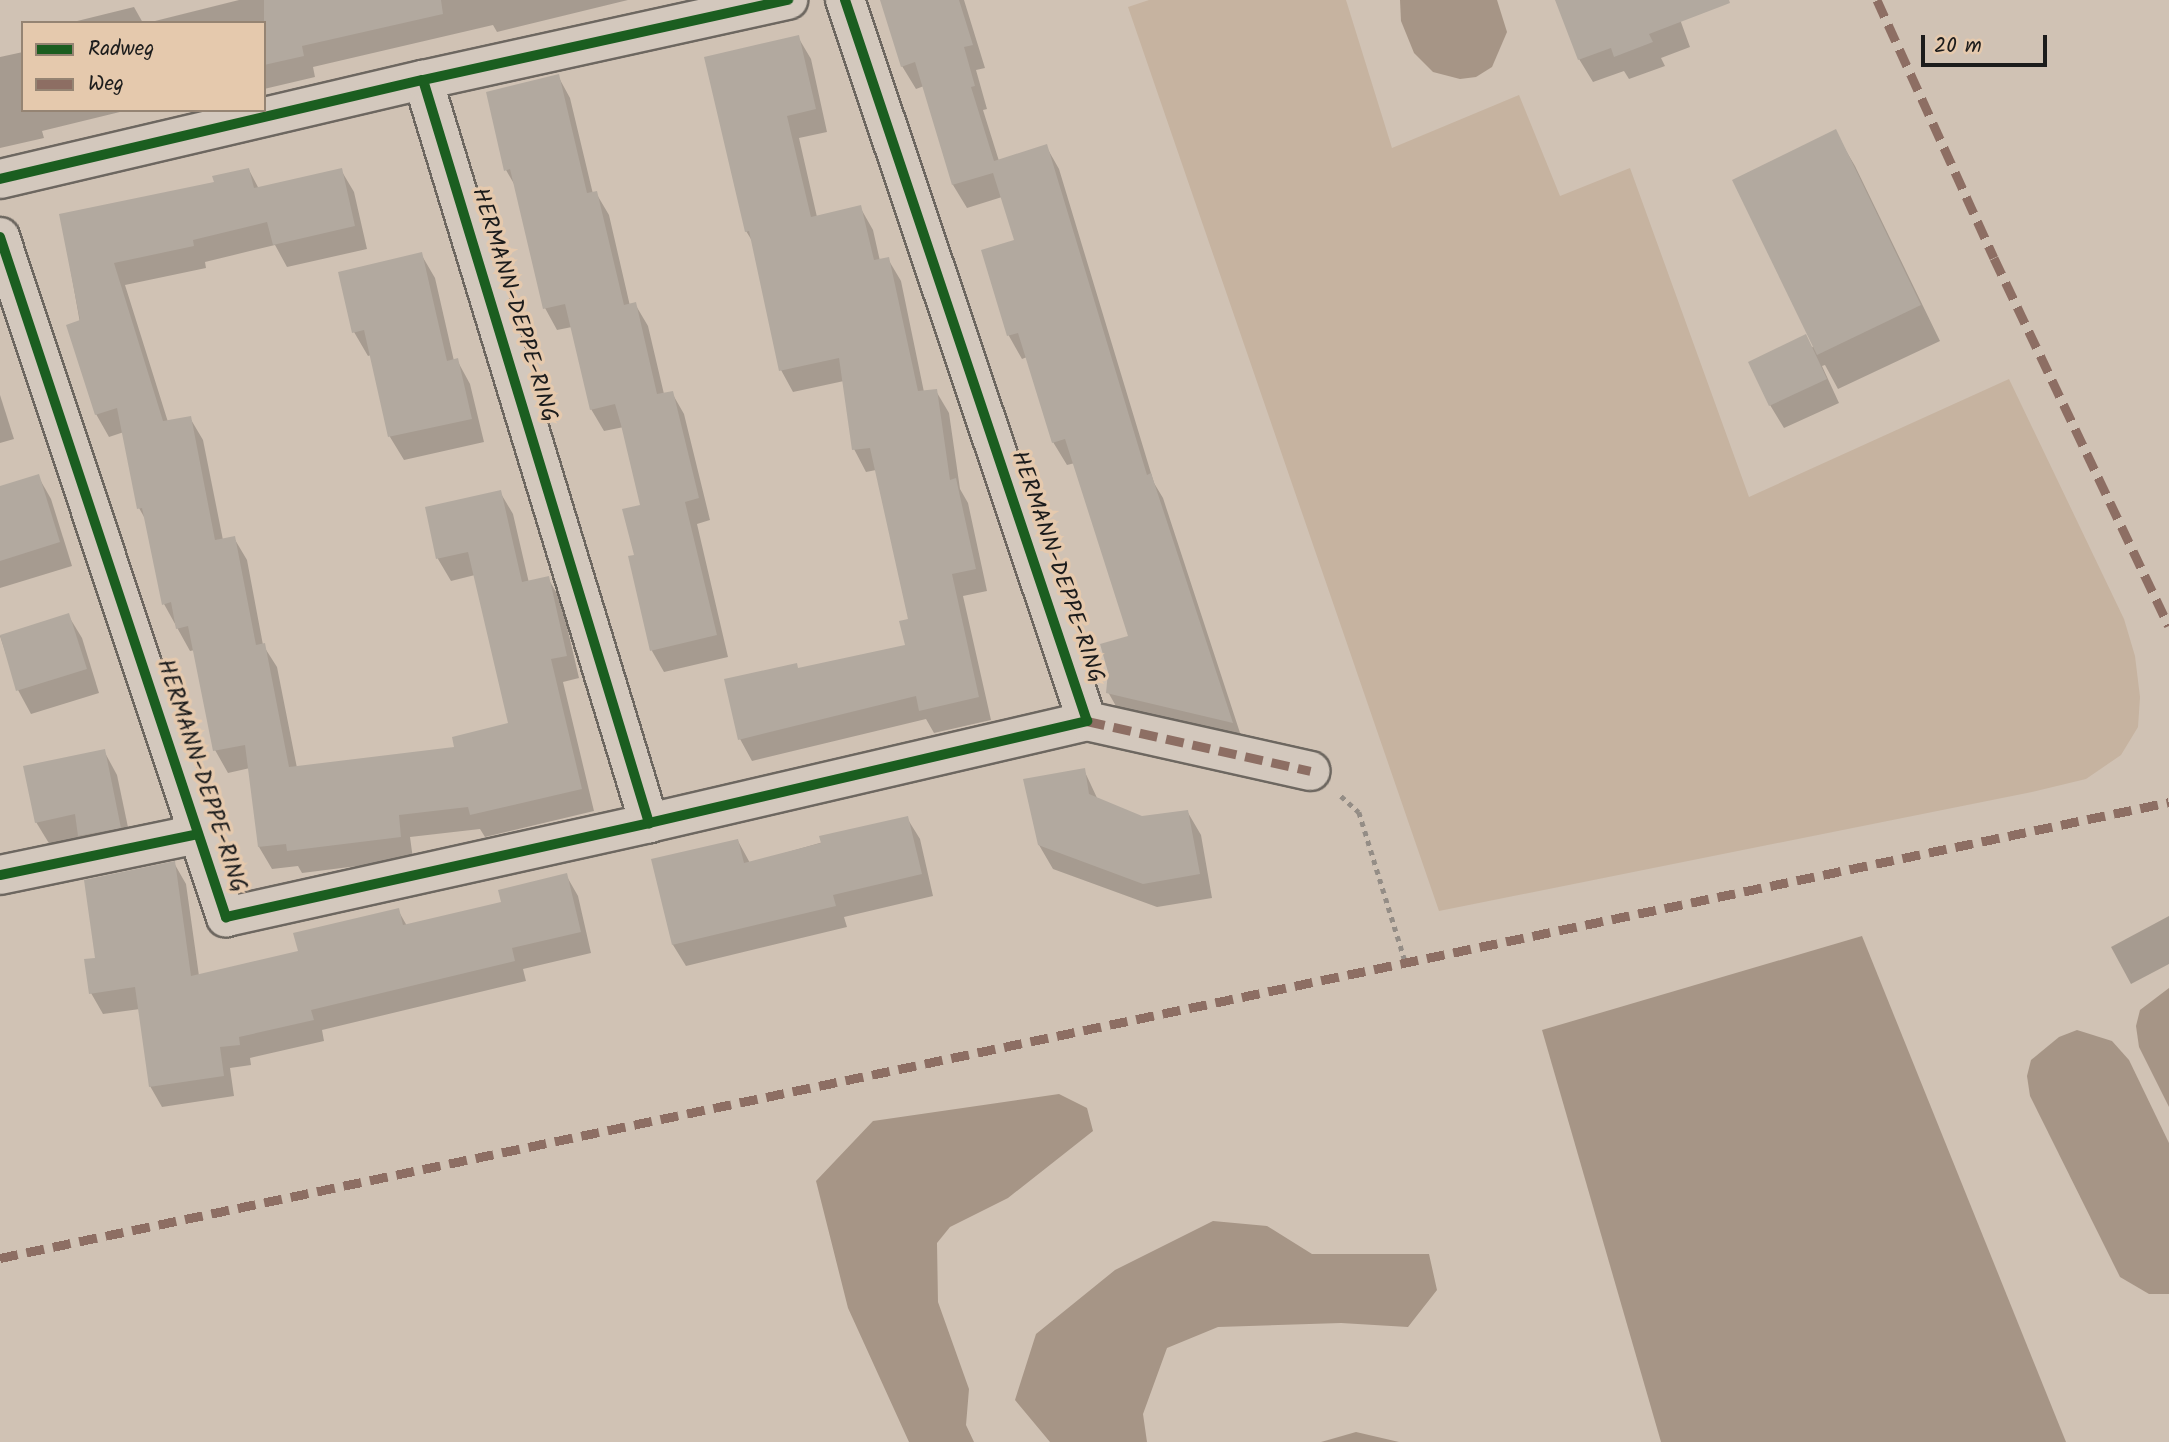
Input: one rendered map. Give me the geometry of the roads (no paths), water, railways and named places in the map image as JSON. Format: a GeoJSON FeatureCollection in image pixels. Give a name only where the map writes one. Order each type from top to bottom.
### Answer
{"type":"FeatureCollection","features":[{"type":"Feature","properties":{"kind":"street"},"geometry":{"type":"LineString","coordinates":[[0,179],[423,80],[788,0]]}},
{"type":"Feature","properties":{"kind":"street","name":"HERMANN-DEPPE-RING"},"geometry":{"type":"LineString","coordinates":[[845,0],[1087,721]]}},
{"type":"Feature","properties":{"kind":"street","name":"HERMANN-DEPPE-RING"},"geometry":{"type":"LineString","coordinates":[[423,80],[649,823]]}},
{"type":"Feature","properties":{"kind":"street","name":"HERMANN-DEPPE-RING"},"geometry":{"type":"LineString","coordinates":[[0,237],[226,917],[649,823],[1087,721],[1310,771]]}},
{"type":"Feature","properties":{"kind":"street"},"geometry":{"type":"LineString","coordinates":[[0,876],[198,834]]}}]}
